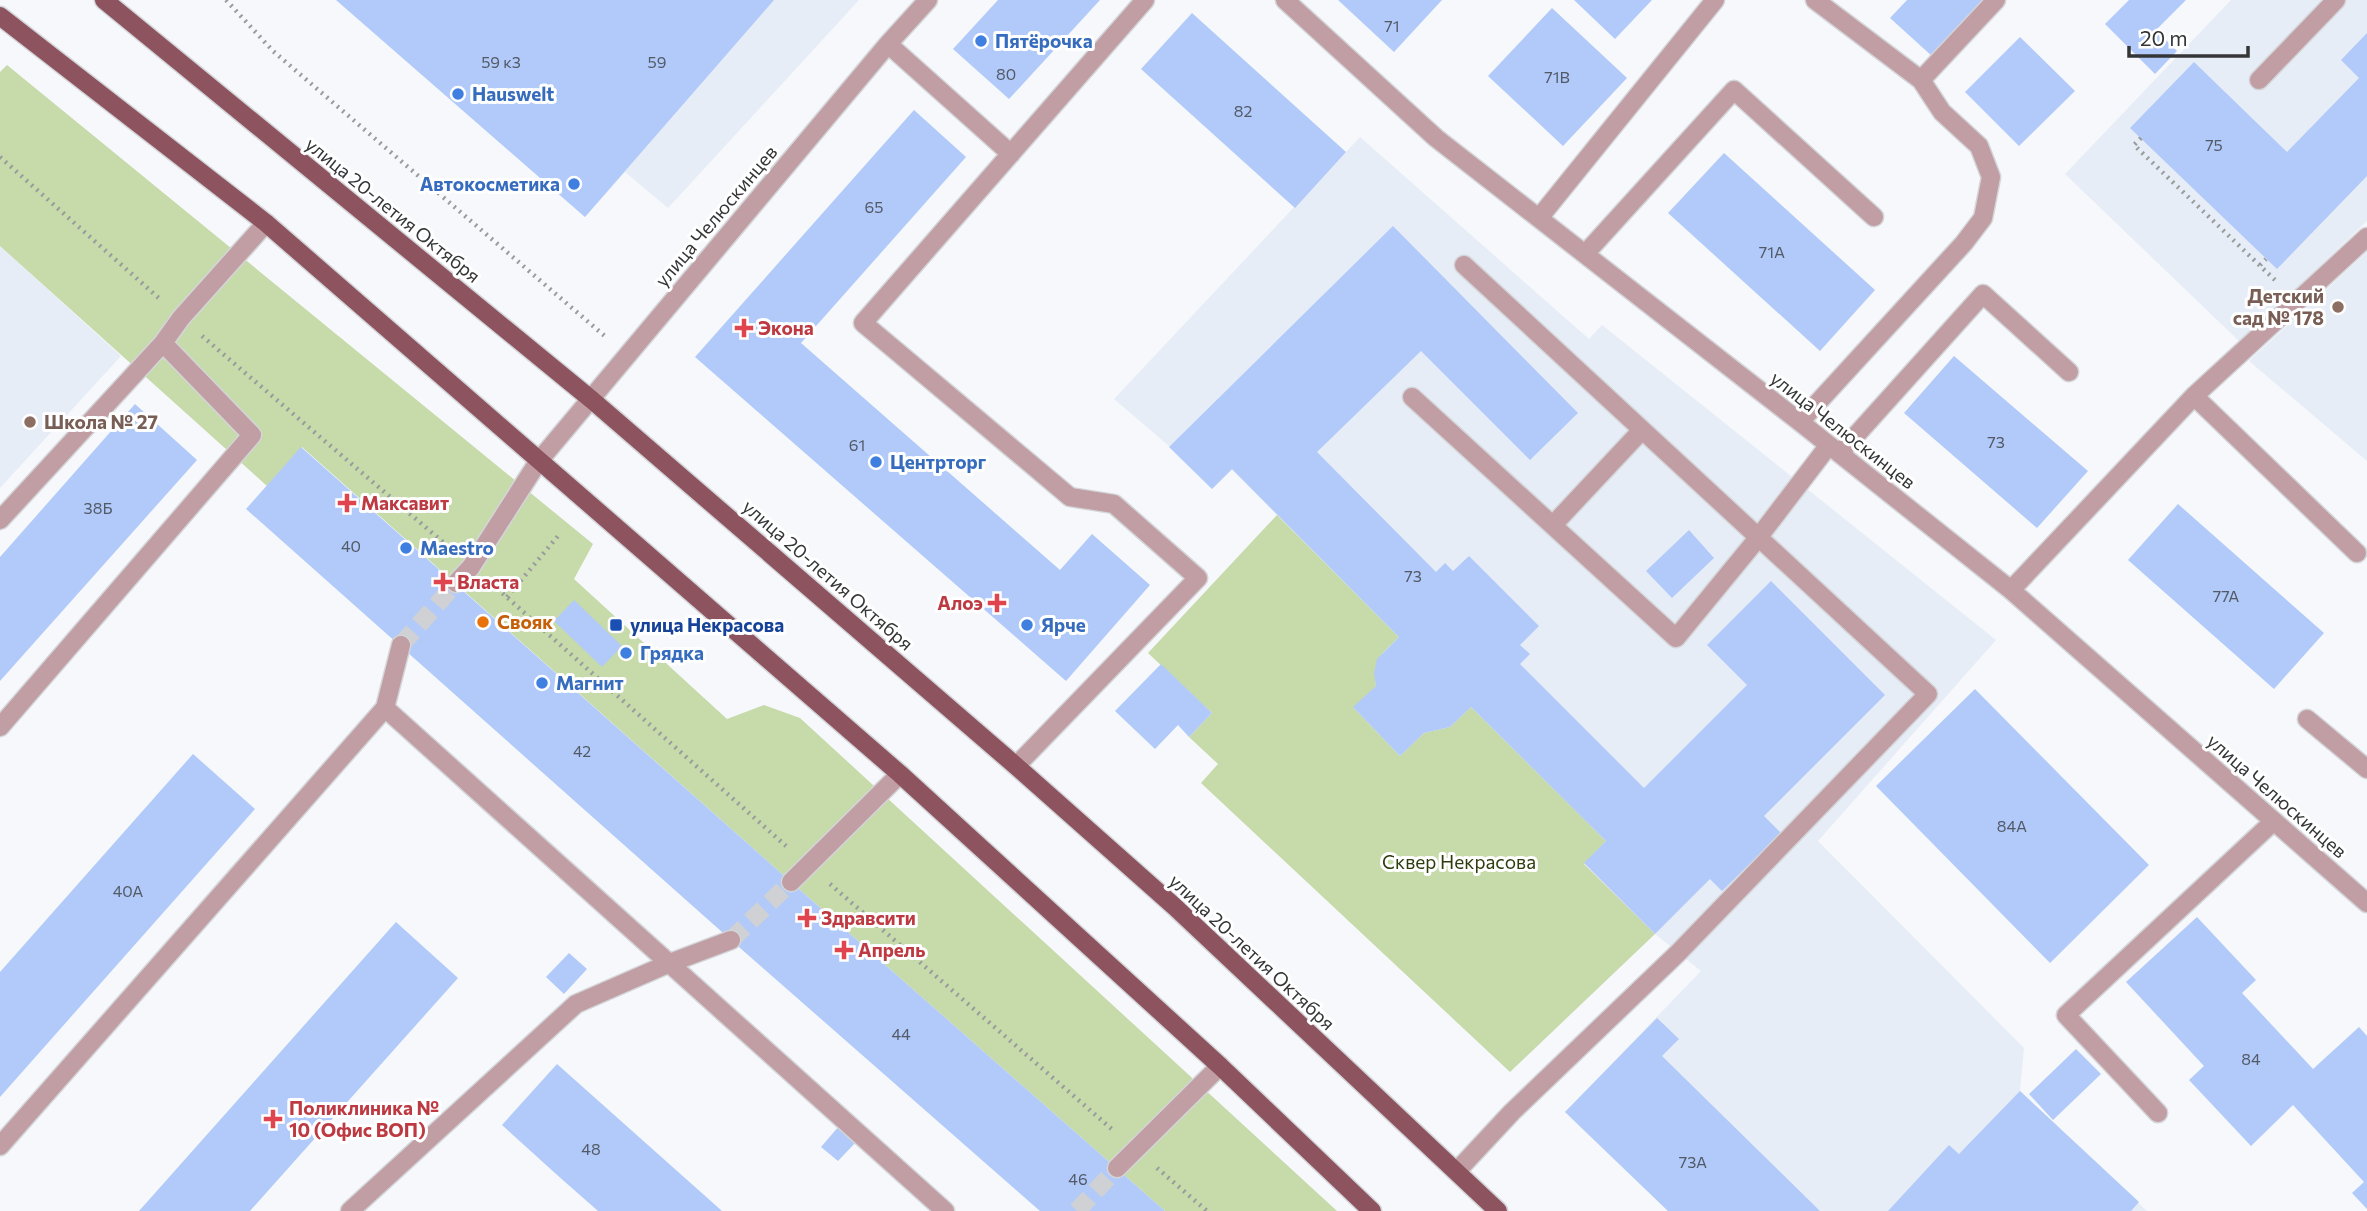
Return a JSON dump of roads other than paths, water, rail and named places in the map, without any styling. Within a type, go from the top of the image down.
[{"type":"main road","name":"улица 20-летия Октября","points":[[104,0],[592,400],[1016,766],[1175,907],[1498,1211]]},
{"type":"main road","points":[[0,16],[266,223],[900,774],[1220,1066],[1372,1211]]},
{"type":"street","name":"улица Челюскинцев","points":[[456,583],[471,567],[538,462],[888,44],[928,0]]},
{"type":"street","points":[[1016,766],[1198,579],[1114,503],[1070,497],[863,323],[1145,0]]},
{"type":"street","name":"улица Челюскинцев","points":[[1285,0],[1436,138],[2011,590],[2367,903]]},
{"type":"street","points":[[1539,218],[1715,0]]},
{"type":"street","points":[[1800,422],[1955,253],[1983,218],[1991,177],[1979,146],[1942,112],[1921,80],[1815,0]]},
{"type":"street","points":[[1921,80],[1996,0]]},
{"type":"street","points":[[2259,80],[2336,0]]},
{"type":"street","points":[[888,44],[1011,154]]},
{"type":"street","points":[[1585,254],[1734,90],[1874,217]]},
{"type":"street","points":[[0,520],[163,343],[181,318],[266,223]]},
{"type":"street","points":[[2011,590],[2194,396],[2367,236]]},
{"type":"street","points":[[1457,1171],[1512,1112],[1678,953],[1928,694],[1464,265]]},
{"type":"street","points":[[1412,397],[1676,638],[1835,449],[1983,294],[2069,372]]},
{"type":"street","points":[[0,727],[252,435],[163,343]]},
{"type":"street","points":[[2194,396],[2357,552]]},
{"type":"street","points":[[1553,525],[1642,430]]},
{"type":"street","points":[[0,1146],[384,708],[401,645]]},
{"type":"street","points":[[384,708],[946,1211]]},
{"type":"street","points":[[2307,719],[2367,769]]},
{"type":"street","points":[[791,883],[900,774]]},
{"type":"street","points":[[2158,1113],[2066,1015],[2274,821]]},
{"type":"street","points":[[350,1211],[576,1004],[731,940]]},
{"type":"street","points":[[1117,1168],[1220,1066]]},
{"type":"tunnel","points":[[401,645],[456,583]]},
{"type":"tunnel","points":[[731,940],[791,882]]},
{"type":"tunnel","points":[[1077,1211],[1117,1168]]},
{"type":"place","name":"Пятёрочка","points":[[981,41]]},
{"type":"place","name":"Hauswelt","points":[[458,94]]},
{"type":"place","name":"Автокосметика","points":[[574,184]]},
{"type":"place","name":"Детский сад № 178","points":[[2338,307]]},
{"type":"place","name":"Экона","points":[[744,328]]},
{"type":"place","name":"Школа № 27","points":[[30,422]]},
{"type":"place","name":"Центрторг","points":[[876,462]]},
{"type":"place","name":"Максавит","points":[[347,503]]},
{"type":"place","name":"Maestro","points":[[406,548]]},
{"type":"place","name":"Власта","points":[[443,582]]},
{"type":"place","name":"Алоэ","points":[[997,603]]},
{"type":"place","name":"Свояк","points":[[483,622]]},
{"type":"place","name":"улица Некрасова","points":[[616,625]]},
{"type":"place","name":"Ярче","points":[[1027,625]]},
{"type":"place","name":"Грядка","points":[[626,653]]},
{"type":"place","name":"Магнит","points":[[542,683]]},
{"type":"place","name":"Здравсити","points":[[807,918]]},
{"type":"place","name":"Апрель","points":[[844,950]]},
{"type":"place","name":"Поликлиника № 10 (Офис ВОП)","points":[[273,1119]]},
{"type":"park label","name":"Сквер Некрасова","points":[[1459,862]]}]
